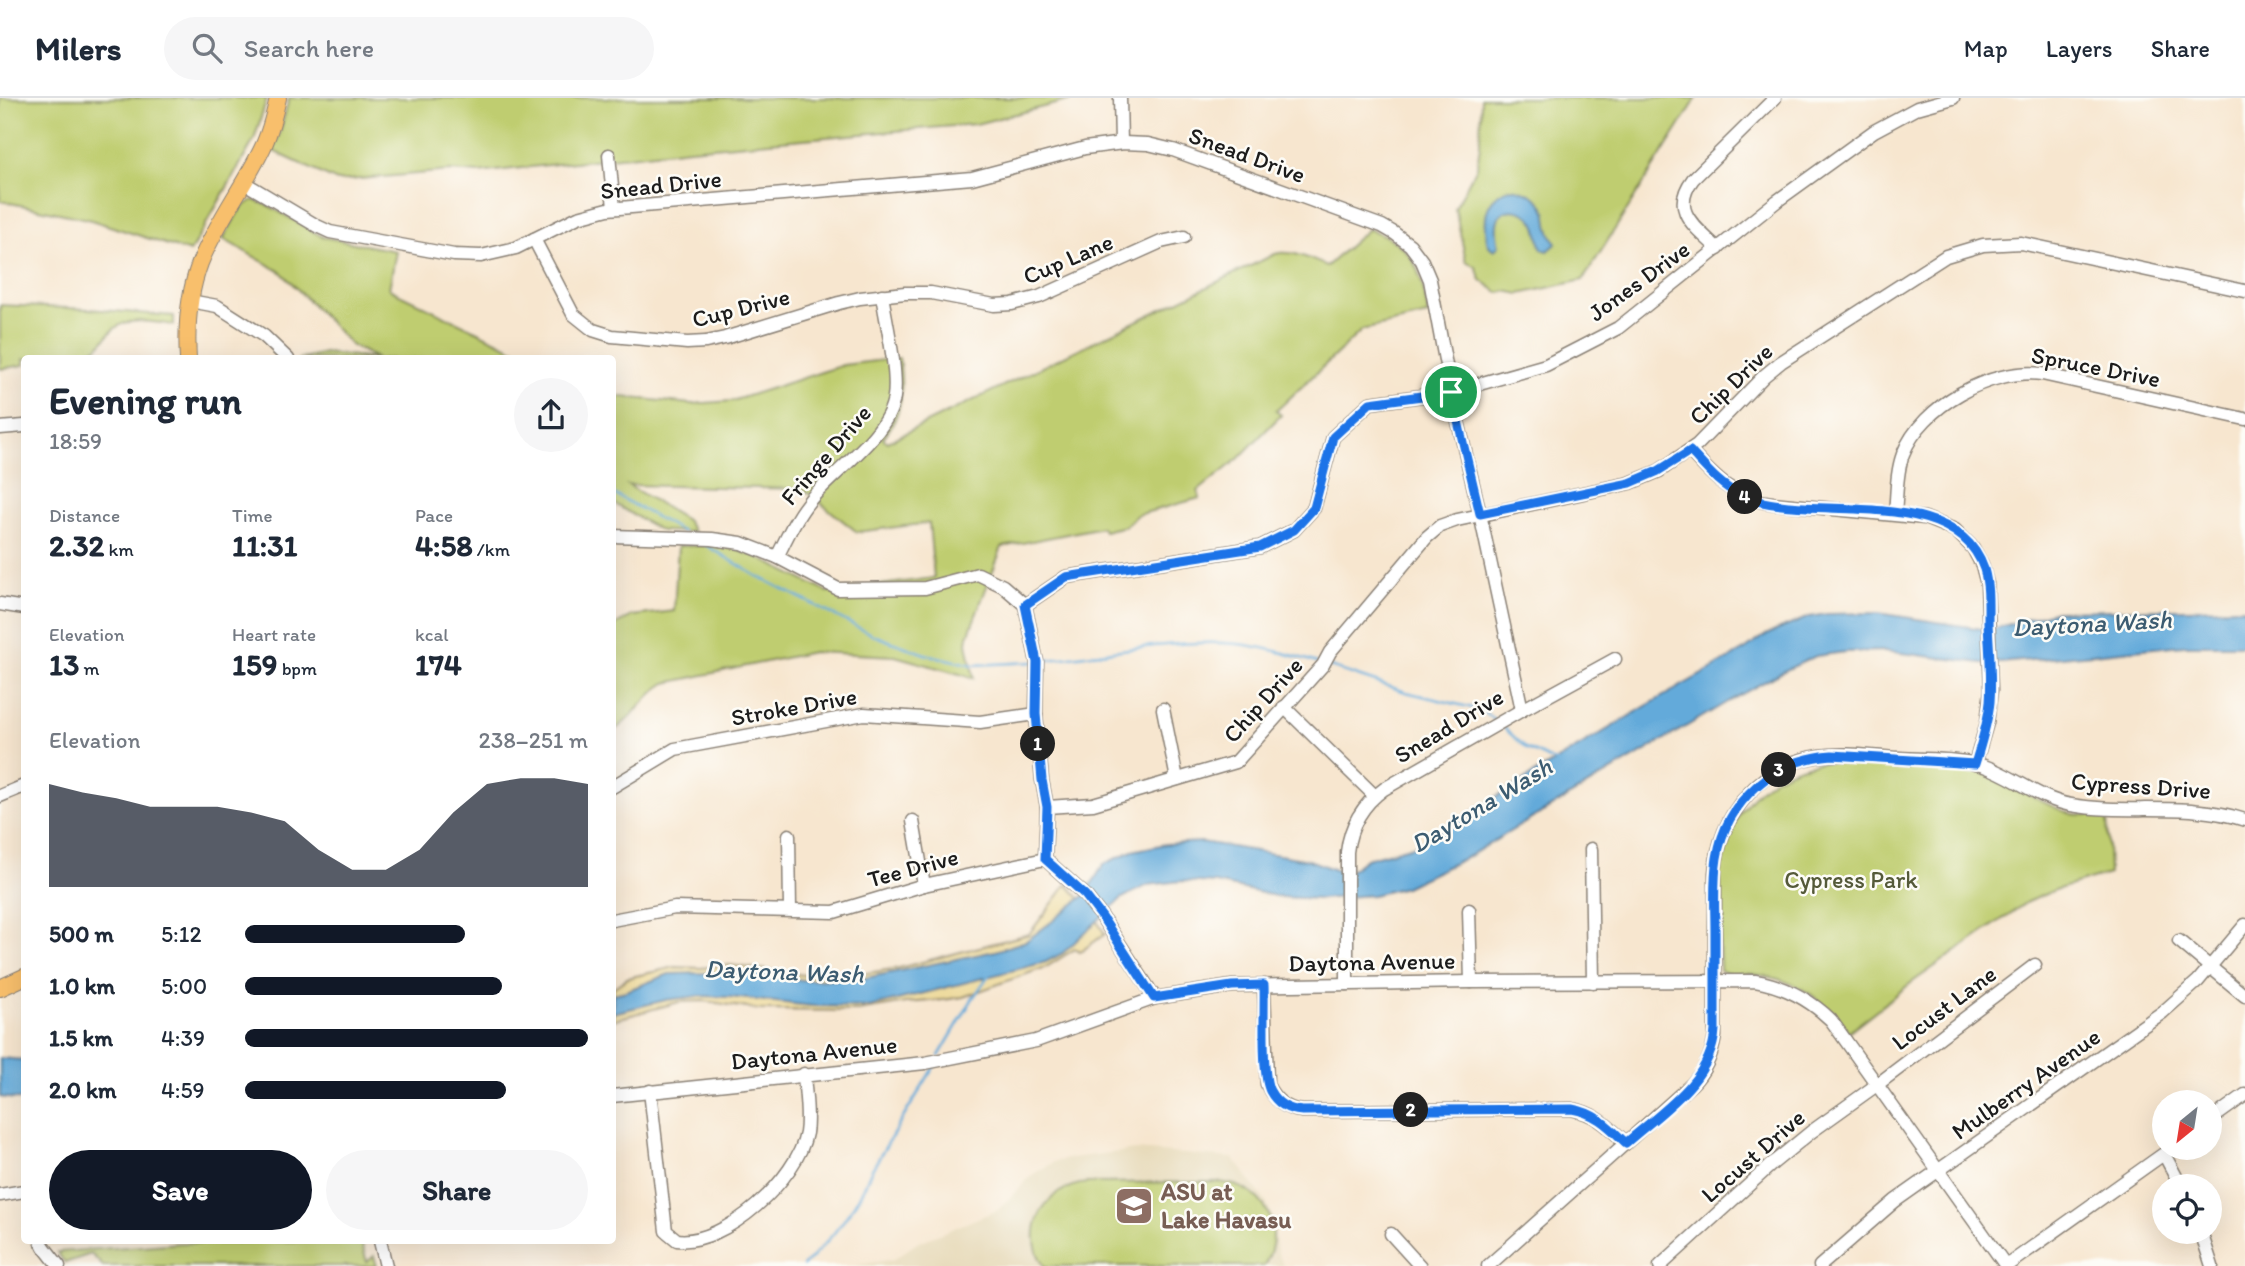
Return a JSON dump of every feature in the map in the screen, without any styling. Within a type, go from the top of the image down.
[{"type":"main road","points":[[188,355],[187,321],[197,274],[209,243],[262,149],[273,122],[278,98]]},
{"type":"main road","points":[[0,988],[21,978]]},
{"type":"street","points":[[1120,98],[1121,143]]},
{"type":"street","points":[[1718,249],[1688,218],[1683,205],[1685,190],[1774,98]]},
{"type":"street","name":"Jones Drive","points":[[1025,605],[1066,577],[1260,547],[1294,530],[1314,508],[1333,437],[1370,403],[1451,392],[1546,365],[1618,328],[1777,201],[1874,131],[1917,108],[1953,98]]},
{"type":"street","name":"Snead Drive","points":[[243,183],[317,226],[338,233],[463,256],[499,253],[578,217],[614,208],[972,178],[1085,148],[1121,143],[1148,144],[1173,150],[1382,226],[1399,236],[1414,250],[1428,274],[1451,392],[1522,710],[1375,796],[1356,820],[1348,845],[1345,874],[1347,984]]},
{"type":"street","points":[[610,155],[614,208]]},
{"type":"street","name":"Cup Lane","points":[[882,295],[918,292],[984,304],[1021,302],[1039,297],[1161,242],[1184,237]]},
{"type":"street","name":"Cup Drive","points":[[534,239],[573,314],[588,327],[612,336],[687,343],[716,341],[839,303],[882,295]]},
{"type":"street","name":"Chip Drive","points":[[1047,807],[1093,804],[1236,762],[1323,665],[1330,652],[1430,534],[1448,522],[1630,483],[1658,471],[1690,451],[1781,362],[1935,261],[1970,247],[2008,243],[2033,245],[2245,291]]},
{"type":"street","name":"Fringe Drive","points":[[777,556],[808,502],[876,433],[889,415],[895,382],[882,295]]},
{"type":"street","points":[[190,301],[217,306],[264,336],[284,355]]},
{"type":"street","name":"Spruce Drive","points":[[1895,513],[1899,470],[1903,454],[1914,433],[1937,410],[1974,386],[1998,376],[2015,373],[2042,374],[2245,419]]},
{"type":"street","points":[[0,428],[21,426]]},
{"type":"street","points":[[1690,451],[1724,486],[1751,499],[1932,519],[1955,530],[1973,548],[1984,571],[1988,590],[1991,690],[1987,723],[1975,764]]},
{"type":"street","points":[[616,536],[741,543],[777,556],[838,589],[925,588],[978,574],[1003,586],[1025,605],[1037,662],[1036,714],[1047,807],[1045,859],[1085,895],[1154,998]]},
{"type":"street","points":[[0,604],[21,608]]},
{"type":"street","points":[[1522,710],[1615,659]]},
{"type":"street","points":[[1284,707],[1375,796]]},
{"type":"street","points":[[1163,709],[1177,779]]},
{"type":"street","name":"Stroke Drive","points":[[616,786],[675,749],[864,714],[980,722],[1036,714]]},
{"type":"street","name":"Cypress Drive","points":[[1488,1266],[1692,1084],[1706,1065],[1713,1048],[1714,1036],[1717,854],[1730,818],[1740,803],[1758,785],[1789,765],[1826,755],[1957,761],[1993,770],[2038,794],[2069,804],[2217,813],[2245,820]]},
{"type":"street","points":[[0,796],[21,787]]},
{"type":"street","points":[[913,821],[923,885]]},
{"type":"street","points":[[789,835],[790,910]]},
{"type":"street","points":[[1591,849],[1592,982]]},
{"type":"street","name":"Tee Drive","points":[[616,918],[675,908],[834,912],[923,885],[1045,859]]},
{"type":"street","points":[[1469,910],[1471,982]]},
{"type":"street","name":"Mulberry Avenue","points":[[1820,1266],[1895,1201],[2163,1012],[2210,968],[2245,925]]},
{"type":"street","points":[[2179,941],[2245,996]]},
{"type":"street","name":"Locust Lane","points":[[1878,1084],[2035,965]]},
{"type":"street","name":"Daytona Avenue","points":[[616,1095],[925,1063],[1035,1041],[1154,998],[1232,986],[1746,980],[1783,988],[1809,1001],[1837,1027],[2006,1266]]},
{"type":"street","points":[[1264,985],[1267,1081],[1275,1098],[1290,1109],[1572,1109],[1600,1119],[1626,1143]]},
{"type":"street","points":[[650,1091],[666,1231],[677,1240],[694,1240],[722,1230],[743,1218],[773,1188],[799,1154],[806,1133],[804,1074]]},
{"type":"street","name":"Locust Drive","points":[[1660,1266],[1773,1163],[1878,1084]]},
{"type":"street","points":[[2222,1112],[2245,1095]]},
{"type":"street","points":[[2006,1266],[2155,1160]]},
{"type":"street","points":[[0,1195],[21,1192]]},
{"type":"street","points":[[1391,1234],[1420,1266]]},
{"type":"street","points":[[42,1244],[60,1266]]},
{"type":"street","points":[[381,1244],[386,1266]]},
{"type":"street","points":[[2205,1244],[2212,1266]]},
{"type":"shaded area","name":"ASU at Lake Havasu","points":[[1136,1150],[1235,1160],[1266,1202],[1273,1218],[1277,1251],[1284,1266],[853,1266],[894,1259],[917,1243],[998,1210],[1032,1175],[1054,1162]]},
{"type":"green space","points":[[0,98],[267,98],[254,140],[190,252],[88,219],[0,201]]},
{"type":"green space","points":[[289,98],[1071,100],[976,124],[690,149],[478,173],[450,171],[337,181],[273,151]]},
{"type":"green space","points":[[1481,98],[1697,98],[1583,280],[1520,294],[1505,291],[1499,293],[1481,280],[1476,267],[1466,261],[1455,208],[1477,167]]},
{"type":"green space","points":[[253,200],[267,205],[323,237],[396,251],[389,289],[526,355],[370,355],[352,346],[281,272],[223,239],[241,208]]},
{"type":"green space","points":[[1368,229],[1384,235],[1406,251],[1413,261],[1422,285],[1428,315],[1362,330],[1276,411],[1281,415],[1238,459],[1198,491],[1200,498],[1137,515],[1125,526],[1104,531],[1102,527],[1002,547],[968,636],[974,678],[895,656],[813,652],[666,683],[616,729],[616,625],[632,616],[674,611],[678,546],[716,545],[737,550],[757,557],[827,592],[934,578],[929,523],[857,532],[803,489],[628,485],[686,520],[694,532],[661,531],[616,505],[616,396],[691,404],[732,401],[843,365],[899,358],[900,400],[895,419],[883,438],[887,442],[1275,254],[1295,254],[1327,266]]},
{"type":"green space","points":[[0,305],[174,316],[174,325],[144,321],[121,324],[99,346],[80,354],[21,355],[21,366],[0,369]]},
{"type":"green space","name":"Cypress Park","points":[[1832,761],[1970,768],[2069,813],[2107,813],[2109,874],[2055,890],[2027,902],[1911,983],[1848,1032],[1829,1009],[1794,985],[1766,976],[1731,974],[1720,970],[1718,879],[1722,850],[1733,826],[1751,799],[1774,779],[1800,767]]},
{"type":"green space","points":[[1219,1182],[1248,1191],[1267,1211],[1272,1223],[1273,1237],[1271,1251],[1264,1266],[1044,1266],[1037,1252],[1036,1225],[1041,1212],[1059,1192],[1072,1186],[1087,1183]]},
{"type":"green space","points":[[167,1244],[362,1244],[367,1262],[374,1256],[377,1266],[103,1266],[91,1254],[65,1263],[57,1252]]},
{"type":"sand","points":[[1067,884],[1088,907],[1105,934],[1080,952],[1075,949],[1046,967],[963,997],[858,1011],[759,1010],[705,1001],[679,1002],[616,1019],[616,986],[627,978],[675,967],[729,965],[804,975],[861,974],[899,968],[1029,934]]},
{"type":"water","points":[[1510,188],[1532,195],[1544,206],[1556,244],[1548,251],[1542,249],[1536,225],[1531,218],[1512,210],[1499,217],[1499,246],[1494,250],[1489,246],[1487,210],[1498,195]]},
{"type":"water","name":"Daytona Wash","points":[[2245,608],[2245,645],[2184,645],[1990,664],[1885,651],[1816,656],[1729,701],[1469,856],[1405,887],[1373,895],[1319,899],[1280,897],[1216,883],[1181,881],[1148,885],[1122,898],[1063,953],[1046,962],[870,1007],[812,1006],[699,996],[666,1000],[616,1012],[616,993],[669,974],[745,972],[803,980],[861,979],[995,951],[1026,941],[1054,920],[1085,895],[1104,864],[1132,851],[1166,844],[1202,842],[1309,860],[1346,874],[1366,859],[1417,845],[1766,635],[1809,617],[1878,613],[1989,630],[2057,611]]},
{"type":"water","points":[[0,1058],[21,1060],[21,1100],[0,1097]]},
{"type":"waterway","points":[[616,495],[683,532]]},
{"type":"waterway","points":[[704,544],[757,576],[873,635],[925,654],[973,665],[1034,662]]},
{"type":"waterway","points":[[1040,661],[1154,646],[1223,643],[1271,650],[1317,663]]},
{"type":"waterway","points":[[1327,666],[1406,692],[1481,710],[1496,721]]},
{"type":"waterway","name":"Daytona Wash","points":[[1501,725],[1526,748],[1556,762]]},
{"type":"waterway","points":[[939,1056],[989,975]]},
{"type":"waterway","points":[[803,1266],[824,1245],[851,1210],[871,1171],[935,1065]]},
{"type":"place","name":"ASU at Lake Havasu","points":[[1134,1206]]},
{"type":"route","points":[[1451,392],[1480,514],[1630,483],[1672,464],[1690,451],[1724,486],[1751,499],[1926,517],[1944,524],[1965,538],[1973,548],[1986,578],[1991,690],[1987,723],[1975,764],[1819,756],[1784,767],[1762,780],[1748,793],[1727,824],[1716,860],[1715,1030],[1711,1054],[1696,1080],[1626,1143],[1600,1119],[1572,1109],[1290,1109],[1275,1098],[1267,1081],[1264,985],[1232,986],[1154,998],[1085,895],[1045,859],[1047,807],[1036,714],[1037,662],[1025,605],[1066,577],[1260,547],[1294,530],[1314,508],[1333,437],[1370,403],[1451,392]]}]
